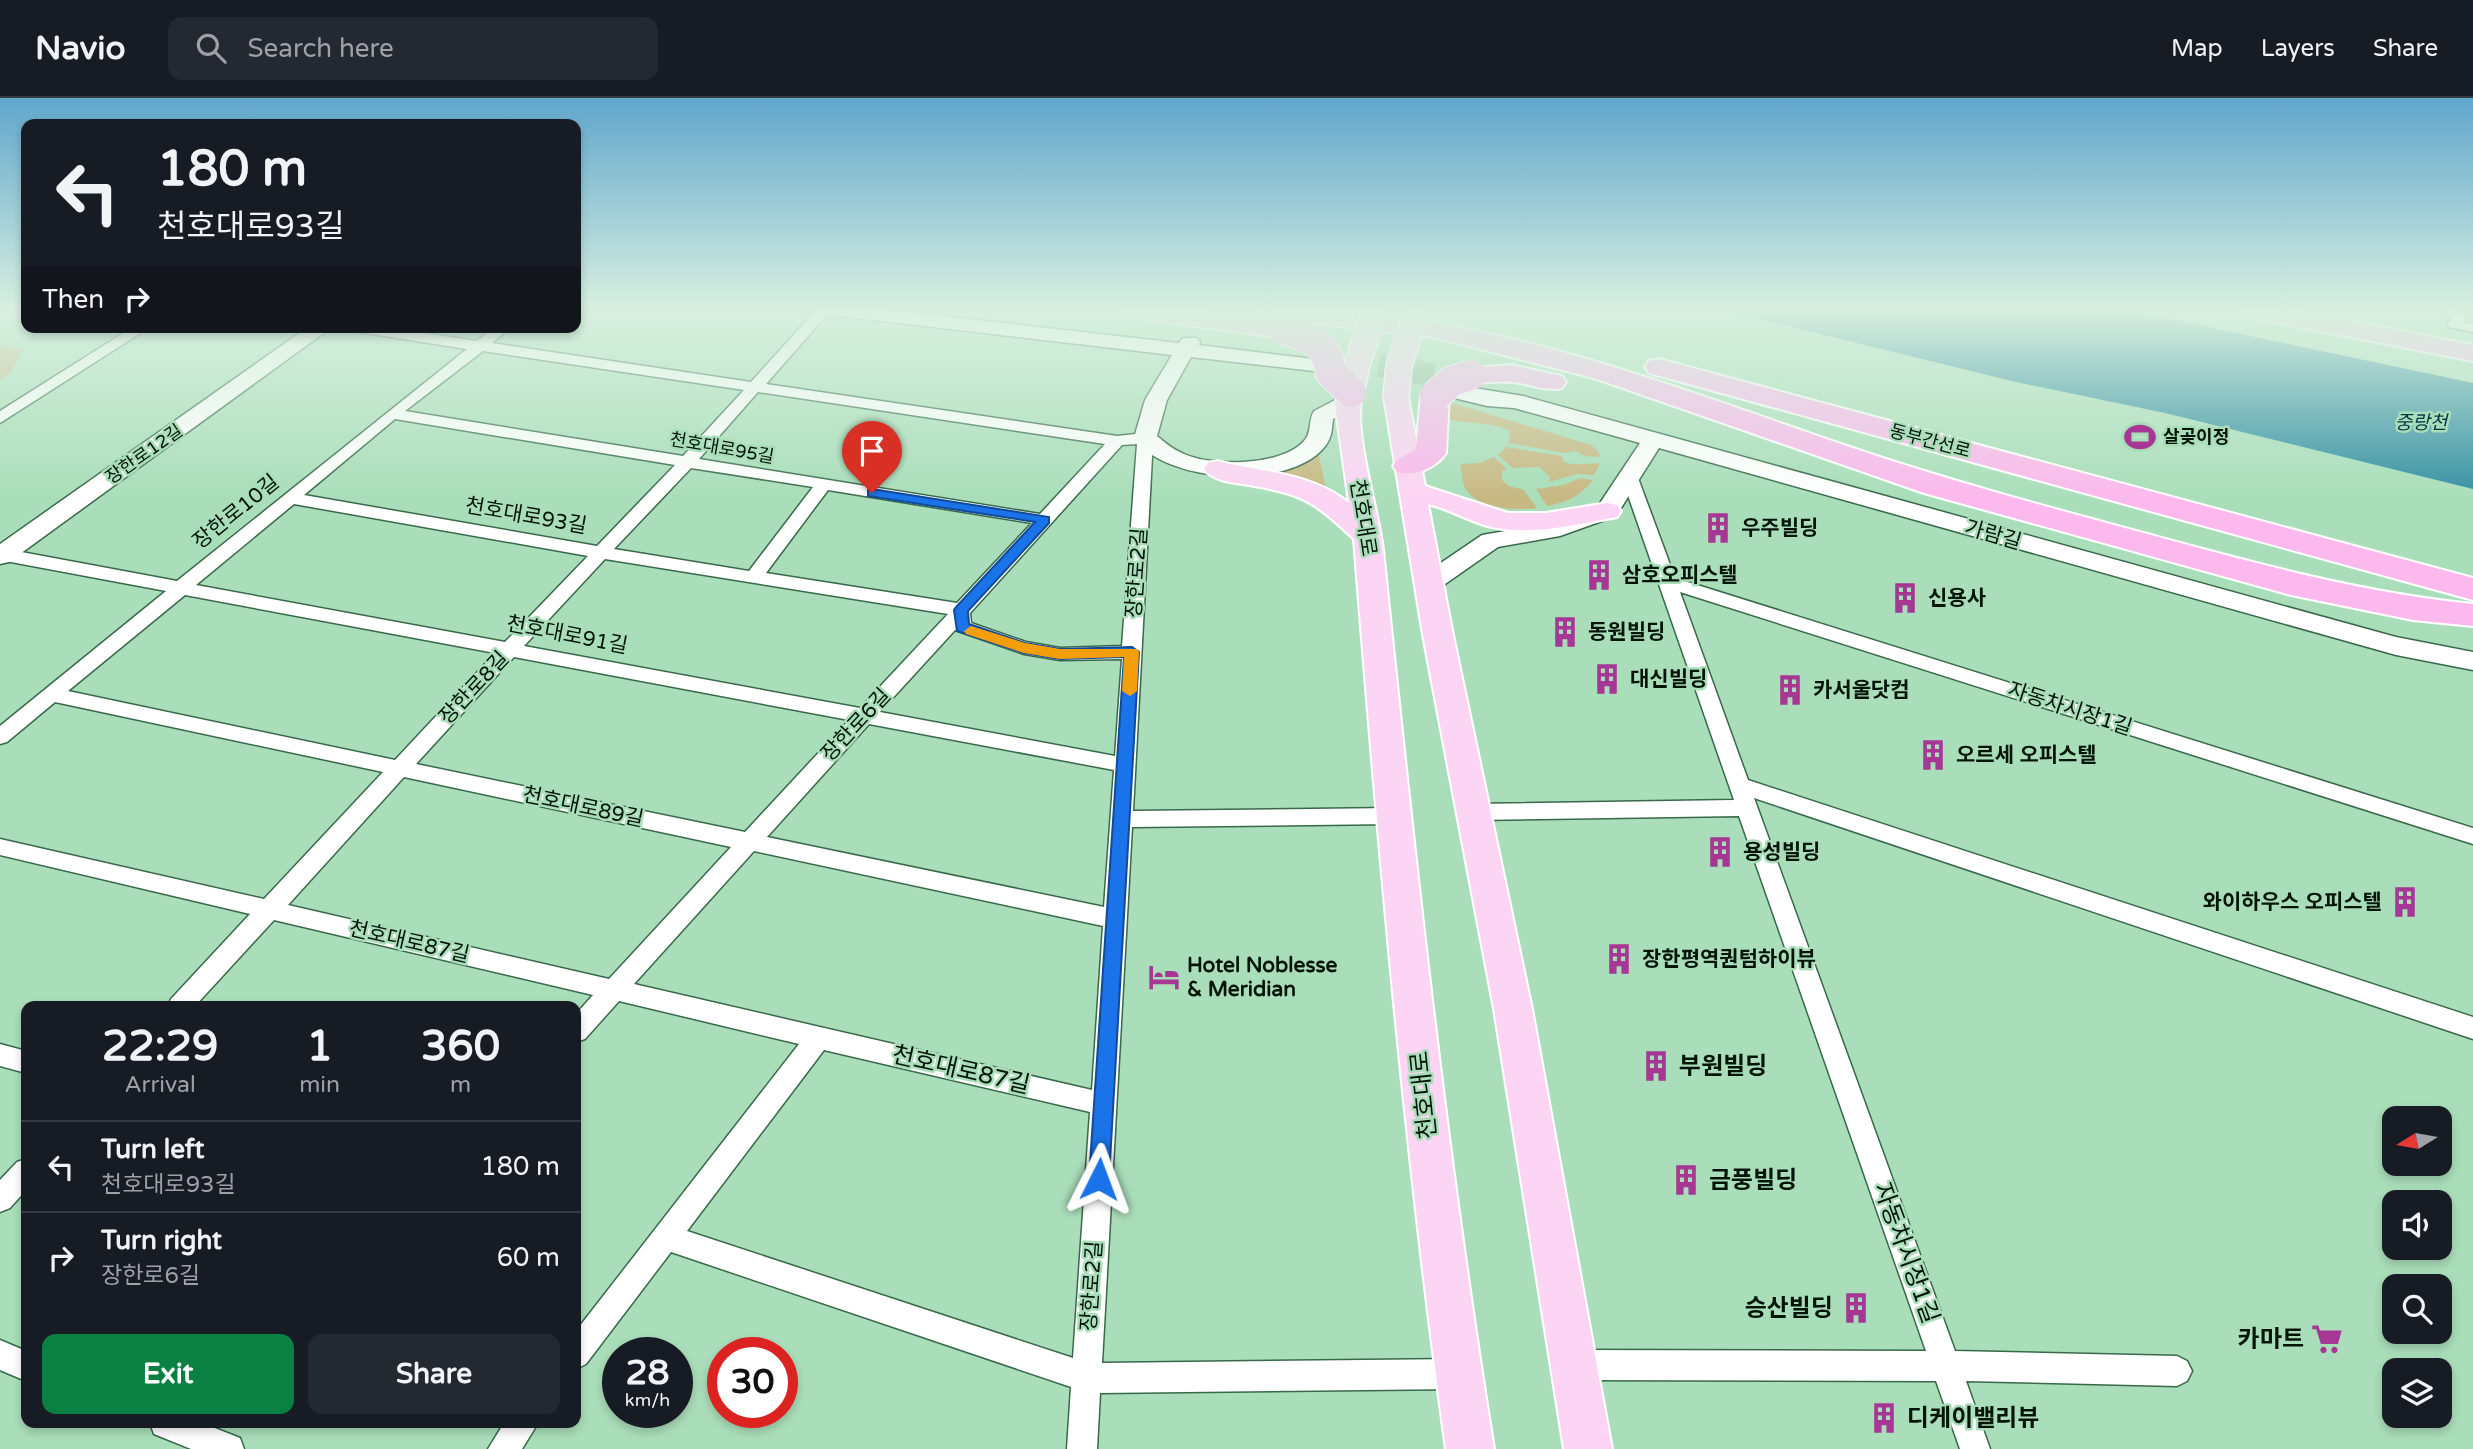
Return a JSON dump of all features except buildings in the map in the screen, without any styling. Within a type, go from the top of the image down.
[{"type":"highway","points":[[1331,372],[1349,398]]},
{"type":"highway","points":[[1410,479],[1431,453],[1460,387],[1499,372]]},
{"type":"highway","points":[[1499,372],[1525,375],[2291,584],[2330,598],[2473,635]]},
{"type":"highway","points":[[1603,372],[1935,486]]},
{"type":"highway","name":"동부간선로","points":[[1681,372],[2473,589]]},
{"type":"highway","points":[[2291,584],[2458,614]]},
{"type":"main road","name":"천호대로","points":[[1355,372],[1349,398],[1351,442],[1368,536],[1393,816],[1442,1262],[1470,1449]]},
{"type":"main road","points":[[1398,372],[1396,397],[1410,479],[1513,1009],[1588,1449]]},
{"type":"main road","points":[[1217,469],[1232,475],[1294,484],[1316,493],[1368,536]]},
{"type":"main road","points":[[1410,479],[1483,516],[1508,522],[1546,521],[1607,511]]},
{"type":"street","points":[[0,418],[72,372]]},
{"type":"street","name":"장한로12길","points":[[1,555],[259,372]]},
{"type":"street","name":"장한로10길","points":[[0,737],[180,587],[446,372]]},
{"type":"street","points":[[663,372],[1117,441],[1146,438],[1177,460],[1217,469],[1268,465],[1296,457],[1316,443],[1322,416],[1349,398]]},
{"type":"street","name":"장한로8길","points":[[185,1001],[770,372]]},
{"type":"street","points":[[1146,438],[1151,414],[1172,373]]},
{"type":"street","name":"가람길","points":[[1460,387],[1487,399],[1515,401],[2383,642],[2473,661]]},
{"type":"street","name":"천호대로95길","points":[[392,414],[1045,520]]},
{"type":"street","name":"장한로2길","points":[[1082,1449],[1146,438]]},
{"type":"street","points":[[1429,583],[1491,540],[1551,531],[1607,511],[1653,440]]},
{"type":"street","name":"장한로6길","points":[[581,1025],[1117,441]]},
{"type":"street","name":"자동차시장1길","points":[[1630,478],[1975,1449]]},
{"type":"street","points":[[754,577],[823,485]]},
{"type":"street","name":"천호대로93길","points":[[290,498],[603,553],[961,610]]},
{"type":"street","name":"천호대로91길","points":[[1,555],[866,714],[1125,765]]},
{"type":"street","name":"자동차시장1길","points":[[1667,582],[2473,836]]},
{"type":"street","points":[[961,610],[962,627],[1024,648],[1060,654],[1132,652]]},
{"type":"street","name":"천호대로89길","points":[[51,695],[1115,919]]},
{"type":"street","points":[[1739,785],[2473,1028]]},
{"type":"street","points":[[1474,812],[1748,808]]},
{"type":"street","points":[[1121,819],[1393,816]]},
{"type":"street","name":"천호대로87길","points":[[0,847],[1104,1104]]},
{"type":"street","points":[[581,1348],[819,1037]]},
{"type":"street","points":[[0,1055],[21,1061]]},
{"type":"street","points":[[0,1199],[21,1176]]},
{"type":"street","points":[[666,1237],[1087,1378],[1459,1374]]},
{"type":"street","points":[[0,1355],[21,1364]]},
{"type":"street","points":[[1573,1365],[1945,1366],[2178,1371]]},
{"type":"street","points":[[179,1428],[211,1440]]},
{"type":"street","points":[[503,1449],[519,1428]]},
{"type":"shaded area","points":[[0,372],[10,372],[9,374],[0,380]]},
{"type":"shaded area","points":[[1453,403],[1591,445],[1600,457],[1585,456],[1576,451],[1564,453],[1509,443],[1510,431],[1503,428],[1450,420],[1449,406]]},
{"type":"shaded area","points":[[1506,447],[1562,456],[1564,462],[1569,463],[1600,464],[1594,475],[1577,474],[1549,482],[1550,477],[1539,467],[1513,468],[1498,455]]},
{"type":"shaded area","points":[[1318,451],[1326,489],[1252,471]]},
{"type":"shaded area","points":[[1494,457],[1507,469],[1502,471],[1502,480],[1509,486],[1524,490],[1537,508],[1509,509],[1490,505],[1481,502],[1467,491],[1460,464],[1480,463]]},
{"type":"shaded area","points":[[1580,478],[1593,480],[1578,494],[1547,506],[1536,489],[1564,485]]},
{"type":"water","name":"중랑천","points":[[1975,372],[2421,372],[2473,383],[2473,489],[2165,413]]},
{"type":"tunnel","points":[[1418,372],[1471,384]]},
{"type":"slow traffic","points":[[971,631],[1024,648],[1060,654],[1132,652],[1130,691]]},
{"type":"place","name":"살곶이정","points":[[2140,437]]},
{"type":"place","name":"우주빌딩","points":[[1718,528]]},
{"type":"place","name":"삼호오피스텔","points":[[1599,575]]},
{"type":"place","name":"신용사","points":[[1905,598]]},
{"type":"place","name":"동원빌딩","points":[[1565,632]]},
{"type":"place","name":"대신빌딩","points":[[1607,679]]},
{"type":"place","name":"카서울닷컴","points":[[1790,690]]},
{"type":"place","name":"오르세 오피스텔","points":[[1933,755]]},
{"type":"place","name":"용성빌딩","points":[[1720,852]]},
{"type":"place","name":"와이하우스 오피스텔","points":[[2405,902]]},
{"type":"place","name":"장한평역퀀텀하이뷰","points":[[1619,959]]},
{"type":"place","name":"Hotel Noblesse & Meridian","points":[[1164,977]]},
{"type":"place","name":"부원빌딩","points":[[1656,1066]]},
{"type":"place","name":"금풍빌딩","points":[[1686,1180]]},
{"type":"place","name":"승산빌딩","points":[[1856,1308]]},
{"type":"place","name":"카마트","points":[[2327,1339]]},
{"type":"place","name":"디케이밸리뷰","points":[[1884,1418]]},
{"type":"route","points":[[872,493],[1045,520],[961,610],[962,627],[1024,648],[1060,654],[1132,652],[1099,1179]]}]
